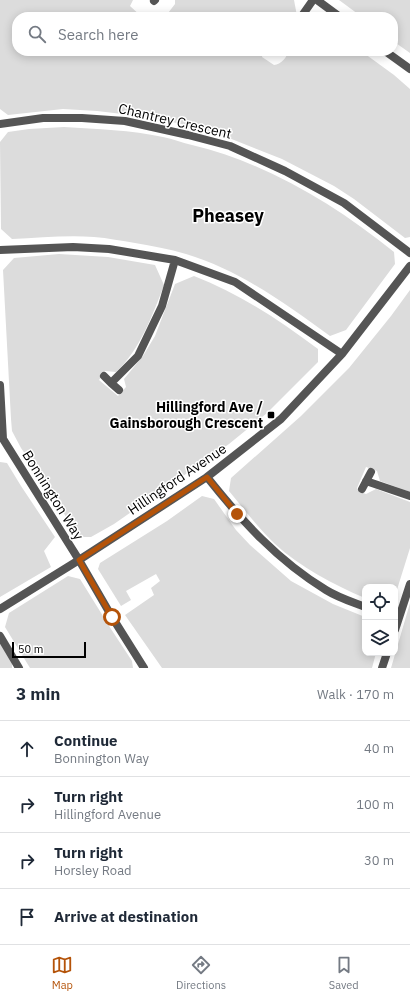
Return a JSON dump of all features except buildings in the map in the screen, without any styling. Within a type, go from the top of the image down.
[{"type":"street","points":[[305,12],[313,0]]},
{"type":"street","points":[[317,0],[333,12]]},
{"type":"street","points":[[392,56],[410,70]]},
{"type":"street","name":"Chantrey Crescent","points":[[0,124],[43,118],[82,118],[125,121],[230,146],[285,170],[344,203],[410,253]]},
{"type":"street","points":[[0,250],[87,247],[109,249],[175,260],[235,282],[342,354]]},
{"type":"street","points":[[111,383],[138,356],[162,306],[175,260]]},
{"type":"street","name":"Hillingford Avenue","points":[[0,609],[207,477],[281,419],[342,354],[410,266]]},
{"type":"street","points":[[104,376],[119,390]]},
{"type":"street","points":[[0,385],[1,440]]},
{"type":"street","name":"Bonnington Way","points":[[1,440],[79,560],[144,668]]},
{"type":"street","points":[[371,472],[364,485],[410,496]]},
{"type":"street","points":[[207,477],[237,514],[281,559],[326,591],[362,605]]},
{"type":"street","points":[[398,615],[410,584]]},
{"type":"street","points":[[0,636],[20,668]]},
{"type":"street","points":[[382,668],[386,656]]},
{"type":"shaded area","points":[[0,0],[133,0],[130,6],[137,12],[12,12],[12,56],[262,56],[274,65],[283,60],[286,56],[368,56],[410,89],[410,237],[405,238],[354,199],[334,186],[282,159],[224,136],[191,126],[148,117],[63,109],[8,115],[0,109]]},
{"type":"shaded area","points":[[175,0],[294,0],[296,12],[169,12],[175,4]]},
{"type":"shaded area","points":[[339,0],[410,0],[410,53],[398,45],[398,12],[355,12]]},
{"type":"shaded area","points":[[64,127],[114,130],[151,135],[220,153],[247,163],[299,187],[348,218],[394,252],[395,264],[346,330],[330,336],[279,300],[243,278],[206,261],[186,254],[148,245],[84,236],[12,239],[1,229],[0,142],[8,132]]},
{"type":"shaded area","points":[[59,254],[108,257],[155,265],[164,285],[145,331],[132,353],[116,372],[105,371],[99,380],[118,396],[126,387],[124,379],[143,356],[155,336],[175,284],[194,276],[211,283],[259,308],[318,349],[318,362],[267,413],[229,444],[114,524],[91,537],[78,537],[53,495],[21,448],[12,431],[3,270],[14,258]]},
{"type":"shaded area","points":[[410,290],[410,492],[380,481],[377,471],[366,467],[357,488],[358,491],[366,494],[376,489],[410,502],[410,548],[398,586],[398,584],[362,584],[362,597],[318,575],[295,560],[263,532],[229,491],[231,478],[301,416],[349,368]]},
{"type":"shaded area","points":[[0,462],[7,463],[55,537],[44,551],[51,567],[0,597]]},
{"type":"shaded area","points":[[202,496],[214,499],[236,530],[250,545],[291,581],[333,604],[362,616],[362,656],[375,656],[372,668],[162,668],[125,615],[154,595],[151,588],[160,581],[156,574],[126,591],[131,600],[121,606],[98,569],[100,563],[167,521]]},
{"type":"shaded area","points":[[68,576],[80,579],[132,661],[133,668],[30,668],[5,627],[9,613]]},
{"type":"shaded area","points":[[410,603],[410,668],[391,668],[395,656],[398,656],[398,644]]},
{"type":"shaded area","points":[[0,640],[12,662],[12,668],[0,668]]},
{"type":"place","name":"Hillingford Ave / Gainsborough Crescent","points":[[271,415]]},
{"type":"district","name":"Pheasey","points":[[228,216]]},
{"type":"route","points":[[112,617],[79,560],[207,477],[237,514]]}]
